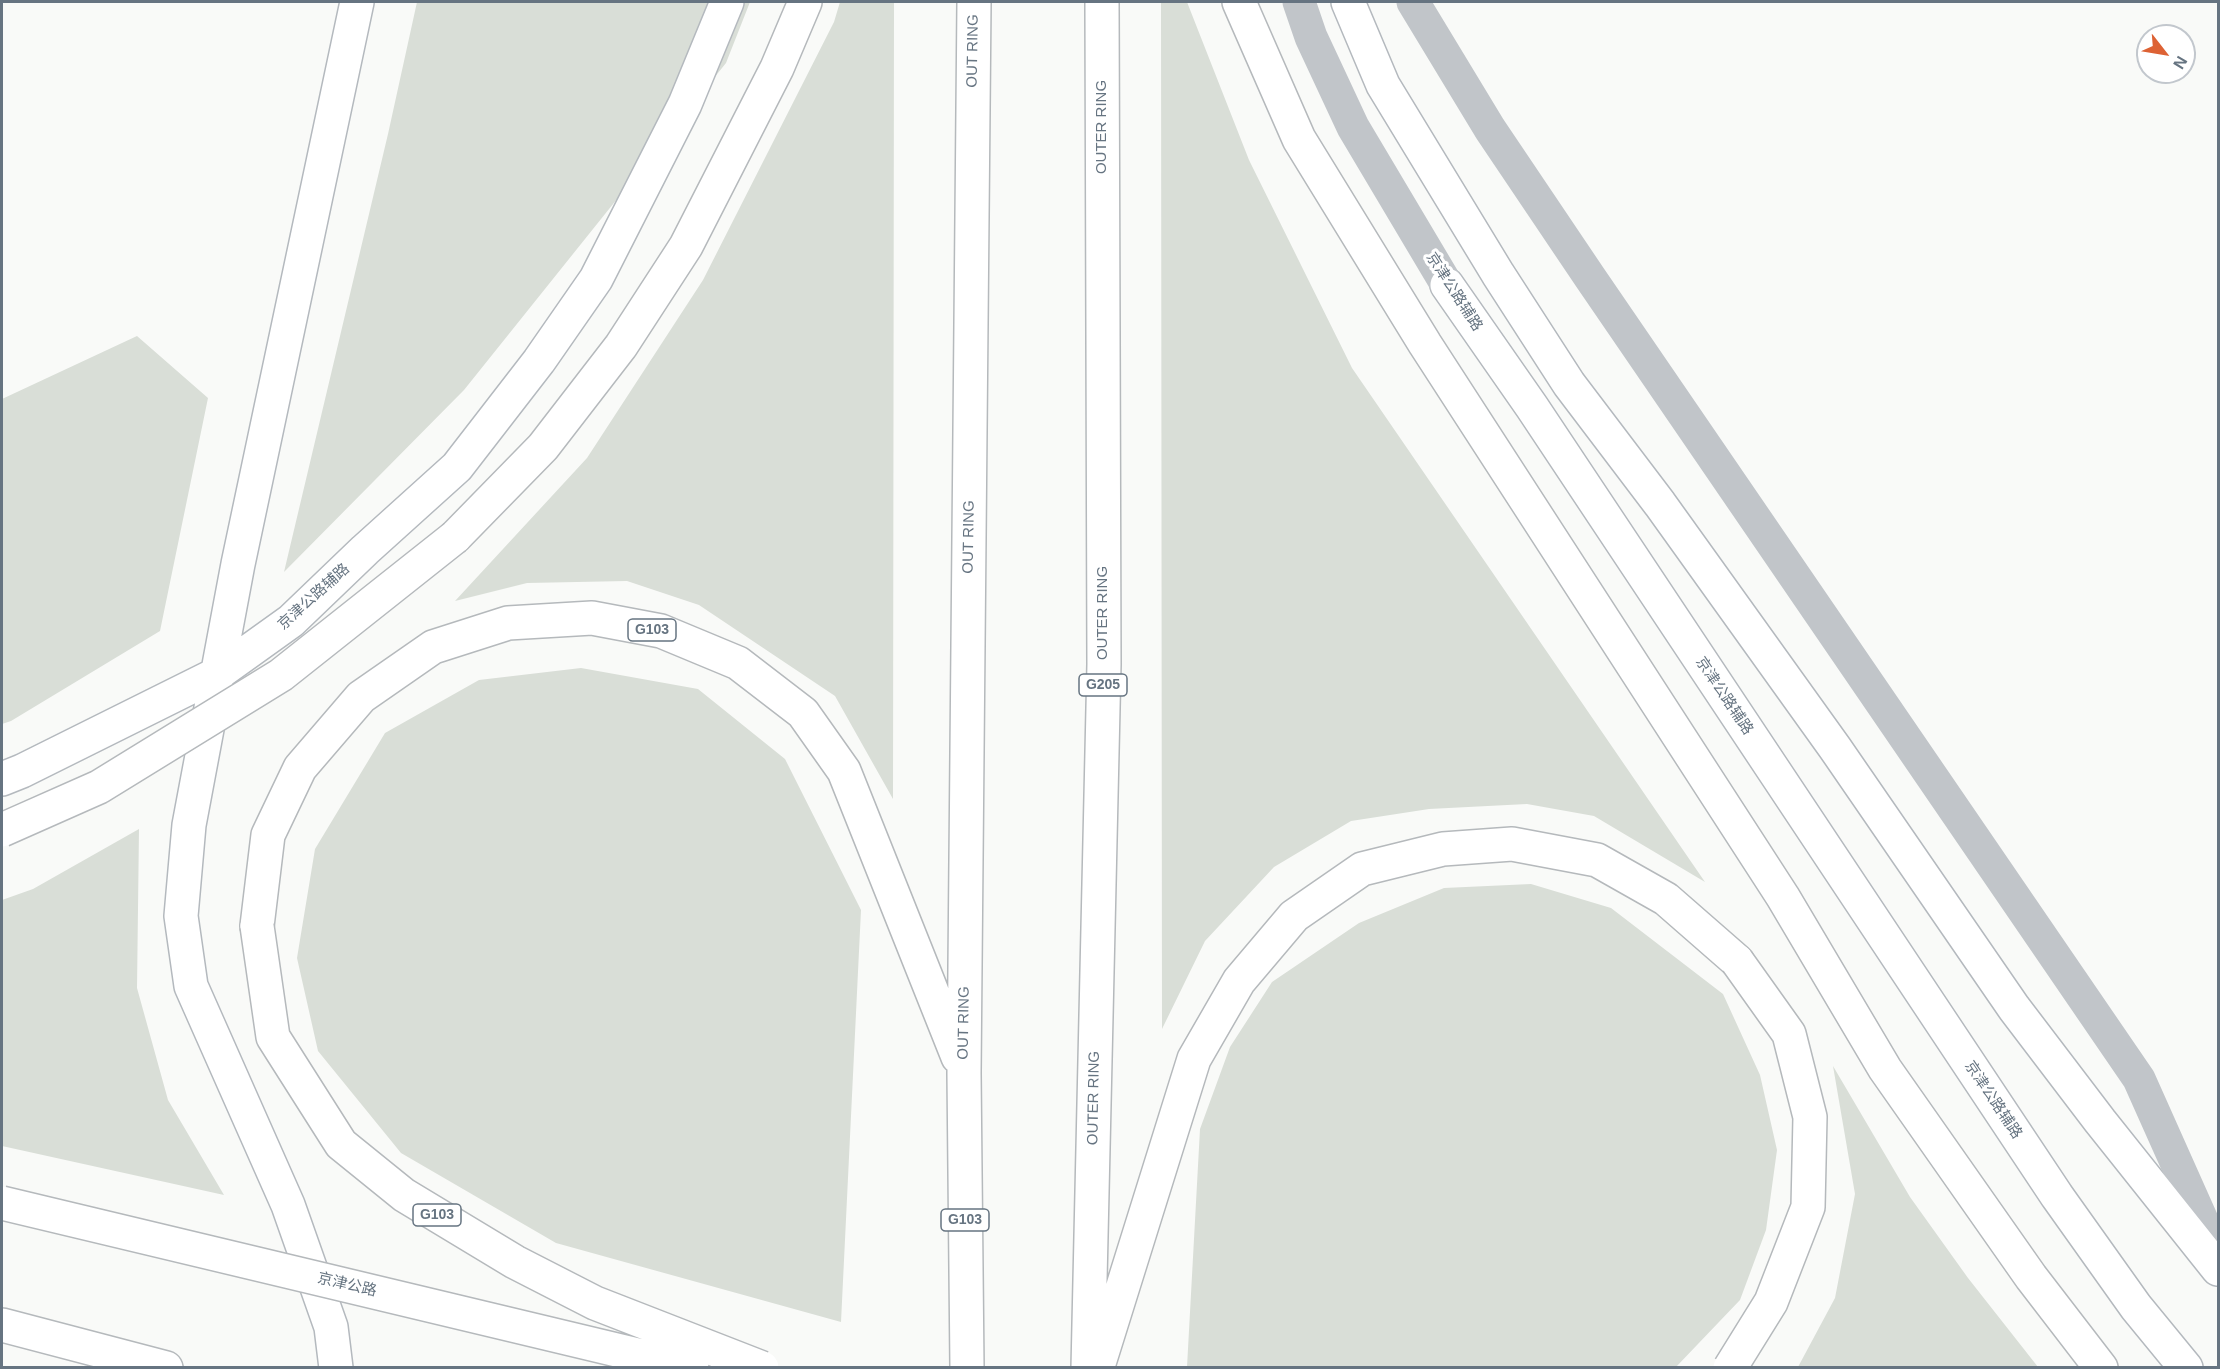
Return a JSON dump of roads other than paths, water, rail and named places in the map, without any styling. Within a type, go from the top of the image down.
[{"type":"main road","points":[[336,1368],[331,1328],[288,1205],[191,986],[181,916],[189,825],[217,674],[357,2]]},
{"type":"main road","name":"京津公路辅路","points":[[2,779],[217,674],[291,621],[457,467],[539,361],[596,279],[685,104],[727,2]]},
{"type":"main road","points":[[2,830],[99,787],[281,675],[454,537],[543,447],[621,346],[686,246],[777,68],[805,2]]},
{"type":"main road","name":"OUT RING","points":[[964,1073],[974,2]]},
{"type":"main road","name":"OUTER RING","points":[[1088,1368],[1104,664],[1102,2]]},
{"type":"main road","points":[[1239,2],[1299,140],[1425,344],[1782,897],[1885,1069],[2031,1277],[2101,1368]]},
{"type":"main road","points":[[1347,2],[1383,85],[1498,274],[1569,384],[1660,504],[1835,748],[2014,1008],[2100,1121],[2218,1269]]},
{"type":"main road","name":"京津公路辅路","points":[[1447,285],[1532,407],[2057,1196],[2136,1307],[2186,1368]]},
{"type":"main road","points":[[1532,407],[1569,384]]},
{"type":"main road","name":"G103","points":[[762,1368],[595,1303],[515,1262],[404,1195],[341,1144],[273,1037],[257,926],[268,835],[300,768],[361,697],[433,647],[508,623],[592,618],[661,632],[738,663],[803,713],[844,771],[964,1073],[967,1368]]},
{"type":"main road","points":[[1097,1368],[1194,1059],[1239,981],[1294,916],[1362,869],[1443,849],[1512,844],[1597,860],[1666,899],[1737,961],[1789,1034],[1810,1118],[1808,1207],[1771,1302],[1730,1368]]},
{"type":"main road","name":"京津公路","points":[[2,1203],[692,1368]]},
{"type":"main road","points":[[2,1325],[166,1368]]},
{"type":"street","name":"京津公路辅路","points":[[1299,2],[1311,37],[1353,127],[1447,285]]},
{"type":"street","points":[[1413,2],[1490,129],[1589,276],[2139,1079],[2218,1256]]}]
